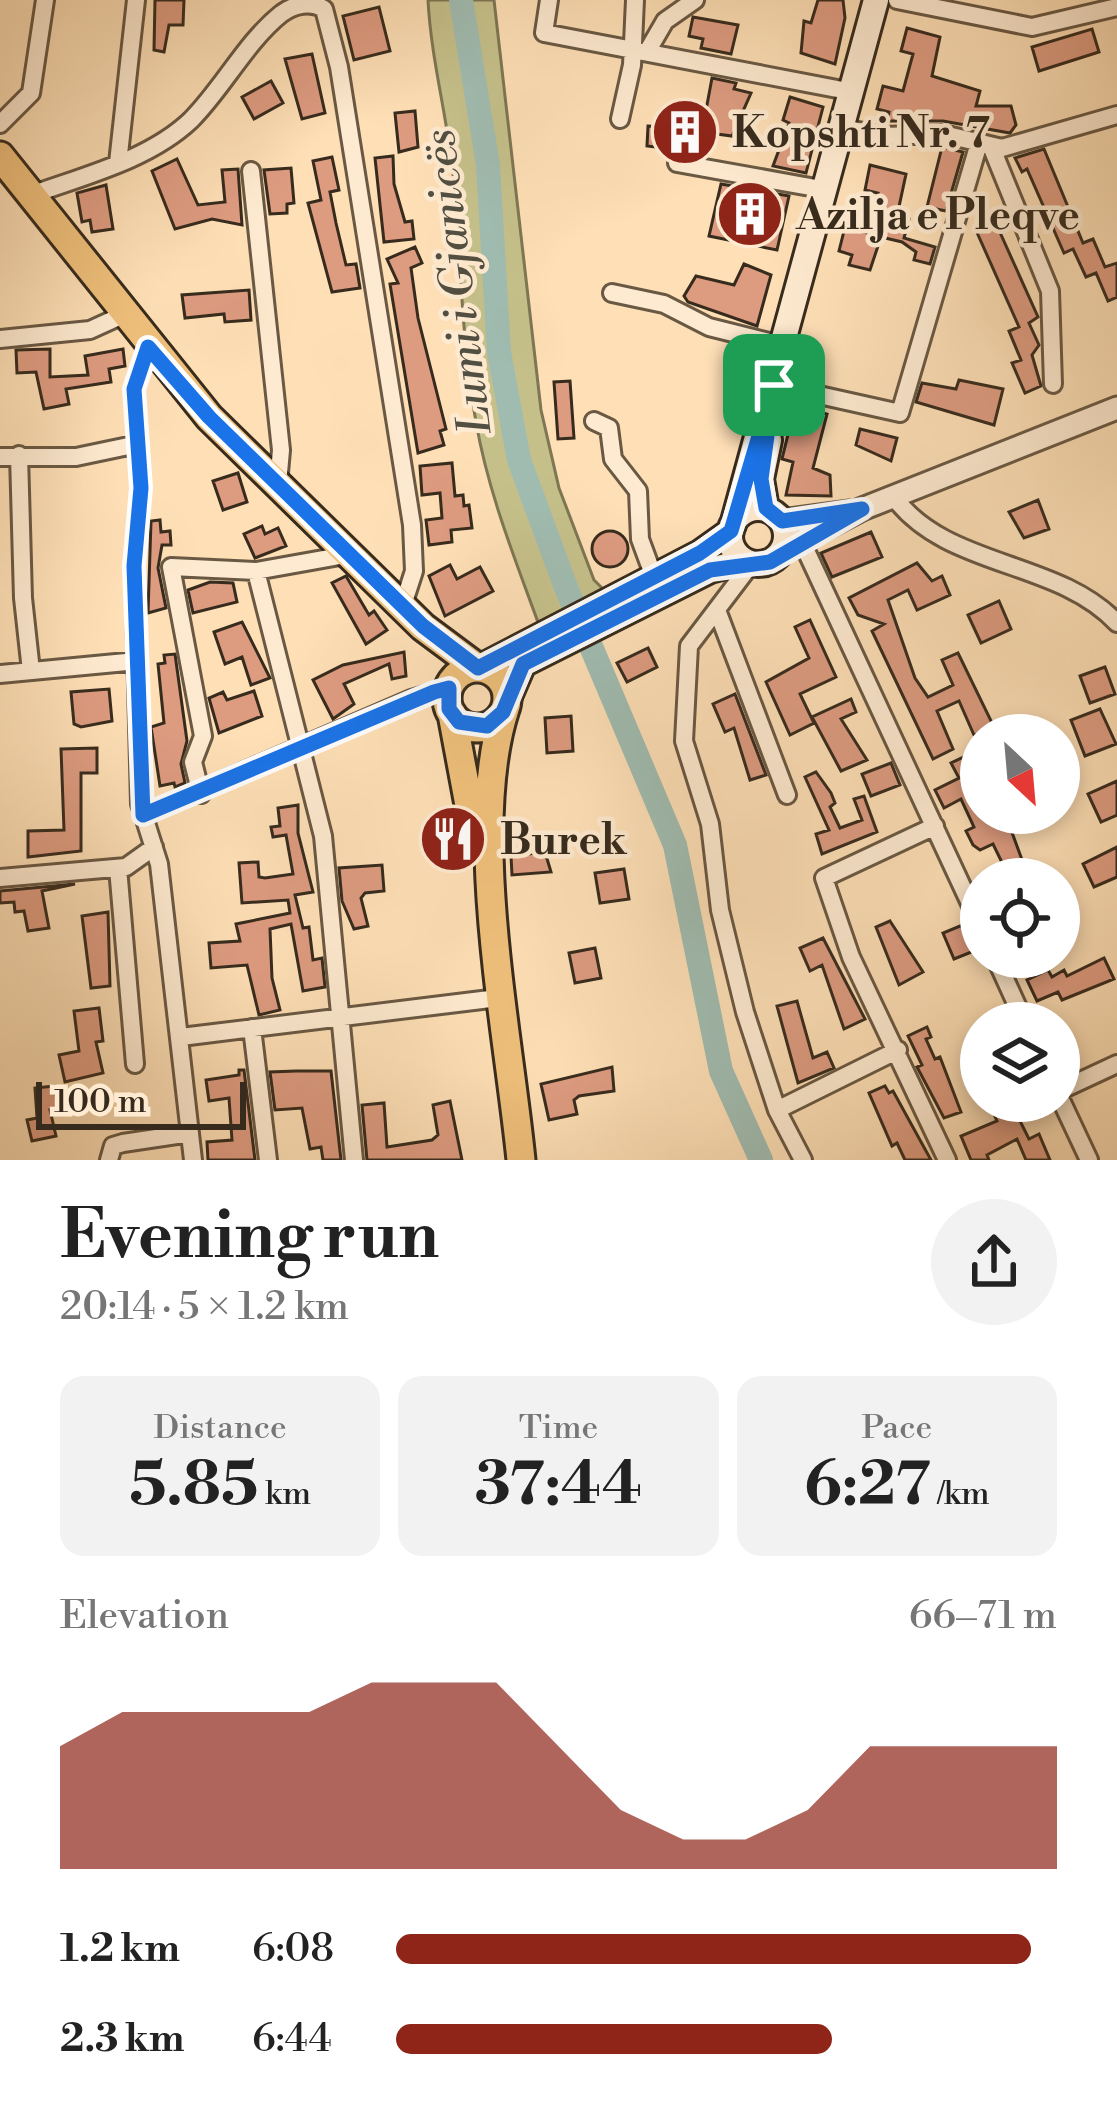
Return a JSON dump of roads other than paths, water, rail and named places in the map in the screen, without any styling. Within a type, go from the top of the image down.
[{"type":"main road","points":[[748,562],[735,551],[732,528],[876,0]]},
{"type":"main road","points":[[0,156],[148,347],[278,484],[423,626],[501,680],[506,705],[494,722],[480,727],[463,724],[423,626]]},
{"type":"main road","points":[[507,1160],[468,777],[450,696],[461,672],[710,570],[770,562],[792,546],[761,479],[774,385]]},
{"type":"main road","points":[[603,612],[732,528],[746,511],[774,515]]},
{"type":"main road","points":[[521,1160],[487,805],[490,760],[506,705],[523,664],[555,636]]},
{"type":"street","points":[[0,124],[31,93],[45,0]]},
{"type":"street","points":[[118,163],[136,0]]},
{"type":"street","points":[[549,0],[544,33],[853,92]]},
{"type":"street","points":[[620,119],[640,51],[635,0]]},
{"type":"street","points":[[640,51],[665,21],[695,0]]},
{"type":"street","points":[[897,0],[1032,27],[1117,7]]},
{"type":"street","points":[[31,195],[118,163],[189,122],[294,3],[322,7],[331,23],[412,525],[414,571],[403,605]]},
{"type":"street","points":[[844,128],[884,136],[943,134],[1009,147],[1117,116]]},
{"type":"street","points":[[985,145],[1051,290],[1053,384]]},
{"type":"street","points":[[774,385],[900,413],[985,145]]},
{"type":"street","points":[[676,163],[827,190]]},
{"type":"street","points":[[251,171],[281,450],[278,484]]},
{"type":"street","points":[[612,293],[664,304],[709,327],[785,346]]},
{"type":"street","points":[[0,339],[90,330],[123,315]]},
{"type":"street","points":[[148,347],[134,389],[136,661],[143,815],[154,847],[193,1160]]},
{"type":"street","points":[[960,882],[792,546],[892,496],[1117,408]]},
{"type":"street","points":[[594,422],[609,428],[613,459],[638,490],[640,538],[654,577]]},
{"type":"street","points":[[31,671],[9,456],[76,457],[138,444]]},
{"type":"street","points":[[892,496],[937,534],[1072,590],[1117,623]]},
{"type":"street","points":[[774,515],[862,509]]},
{"type":"street","points":[[201,794],[193,762],[203,736],[171,567],[256,571],[351,554]]},
{"type":"street","points":[[748,562],[692,639],[686,657],[684,741],[710,824],[734,971],[778,1110],[803,1160]]},
{"type":"street","points":[[256,571],[323,836],[354,1160]]},
{"type":"street","points":[[717,610],[787,795]]},
{"type":"street","points":[[0,674],[136,661]]},
{"type":"street","points":[[143,815],[201,794],[411,699],[450,696]]},
{"type":"street","points":[[934,826],[824,878],[850,957],[947,1160]]},
{"type":"street","points":[[0,878],[133,866],[154,847]]},
{"type":"street","points":[[118,868],[135,1064]]},
{"type":"street","points":[[181,1037],[490,999]]},
{"type":"street","points":[[252,1028],[268,1160]]},
{"type":"street","points":[[778,1110],[898,1050]]},
{"type":"street","points":[[1080,1082],[1117,1064]]},
{"type":"street","points":[[1072,1122],[1089,1160]]},
{"type":"street","points":[[109,1160],[112,1146],[190,1133]]},
{"type":"waterway","name":"Lumi i Gjanicës","points":[[461,0],[488,165],[499,352],[519,460],[565,585],[675,845],[721,1071],[761,1160]]},
{"type":"place","name":"Kopshti Nr. 7","points":[[685,132]]},
{"type":"place","name":"Azilja e Pleqve","points":[[750,214]]},
{"type":"place","name":"Burek","points":[[453,839]]}]
